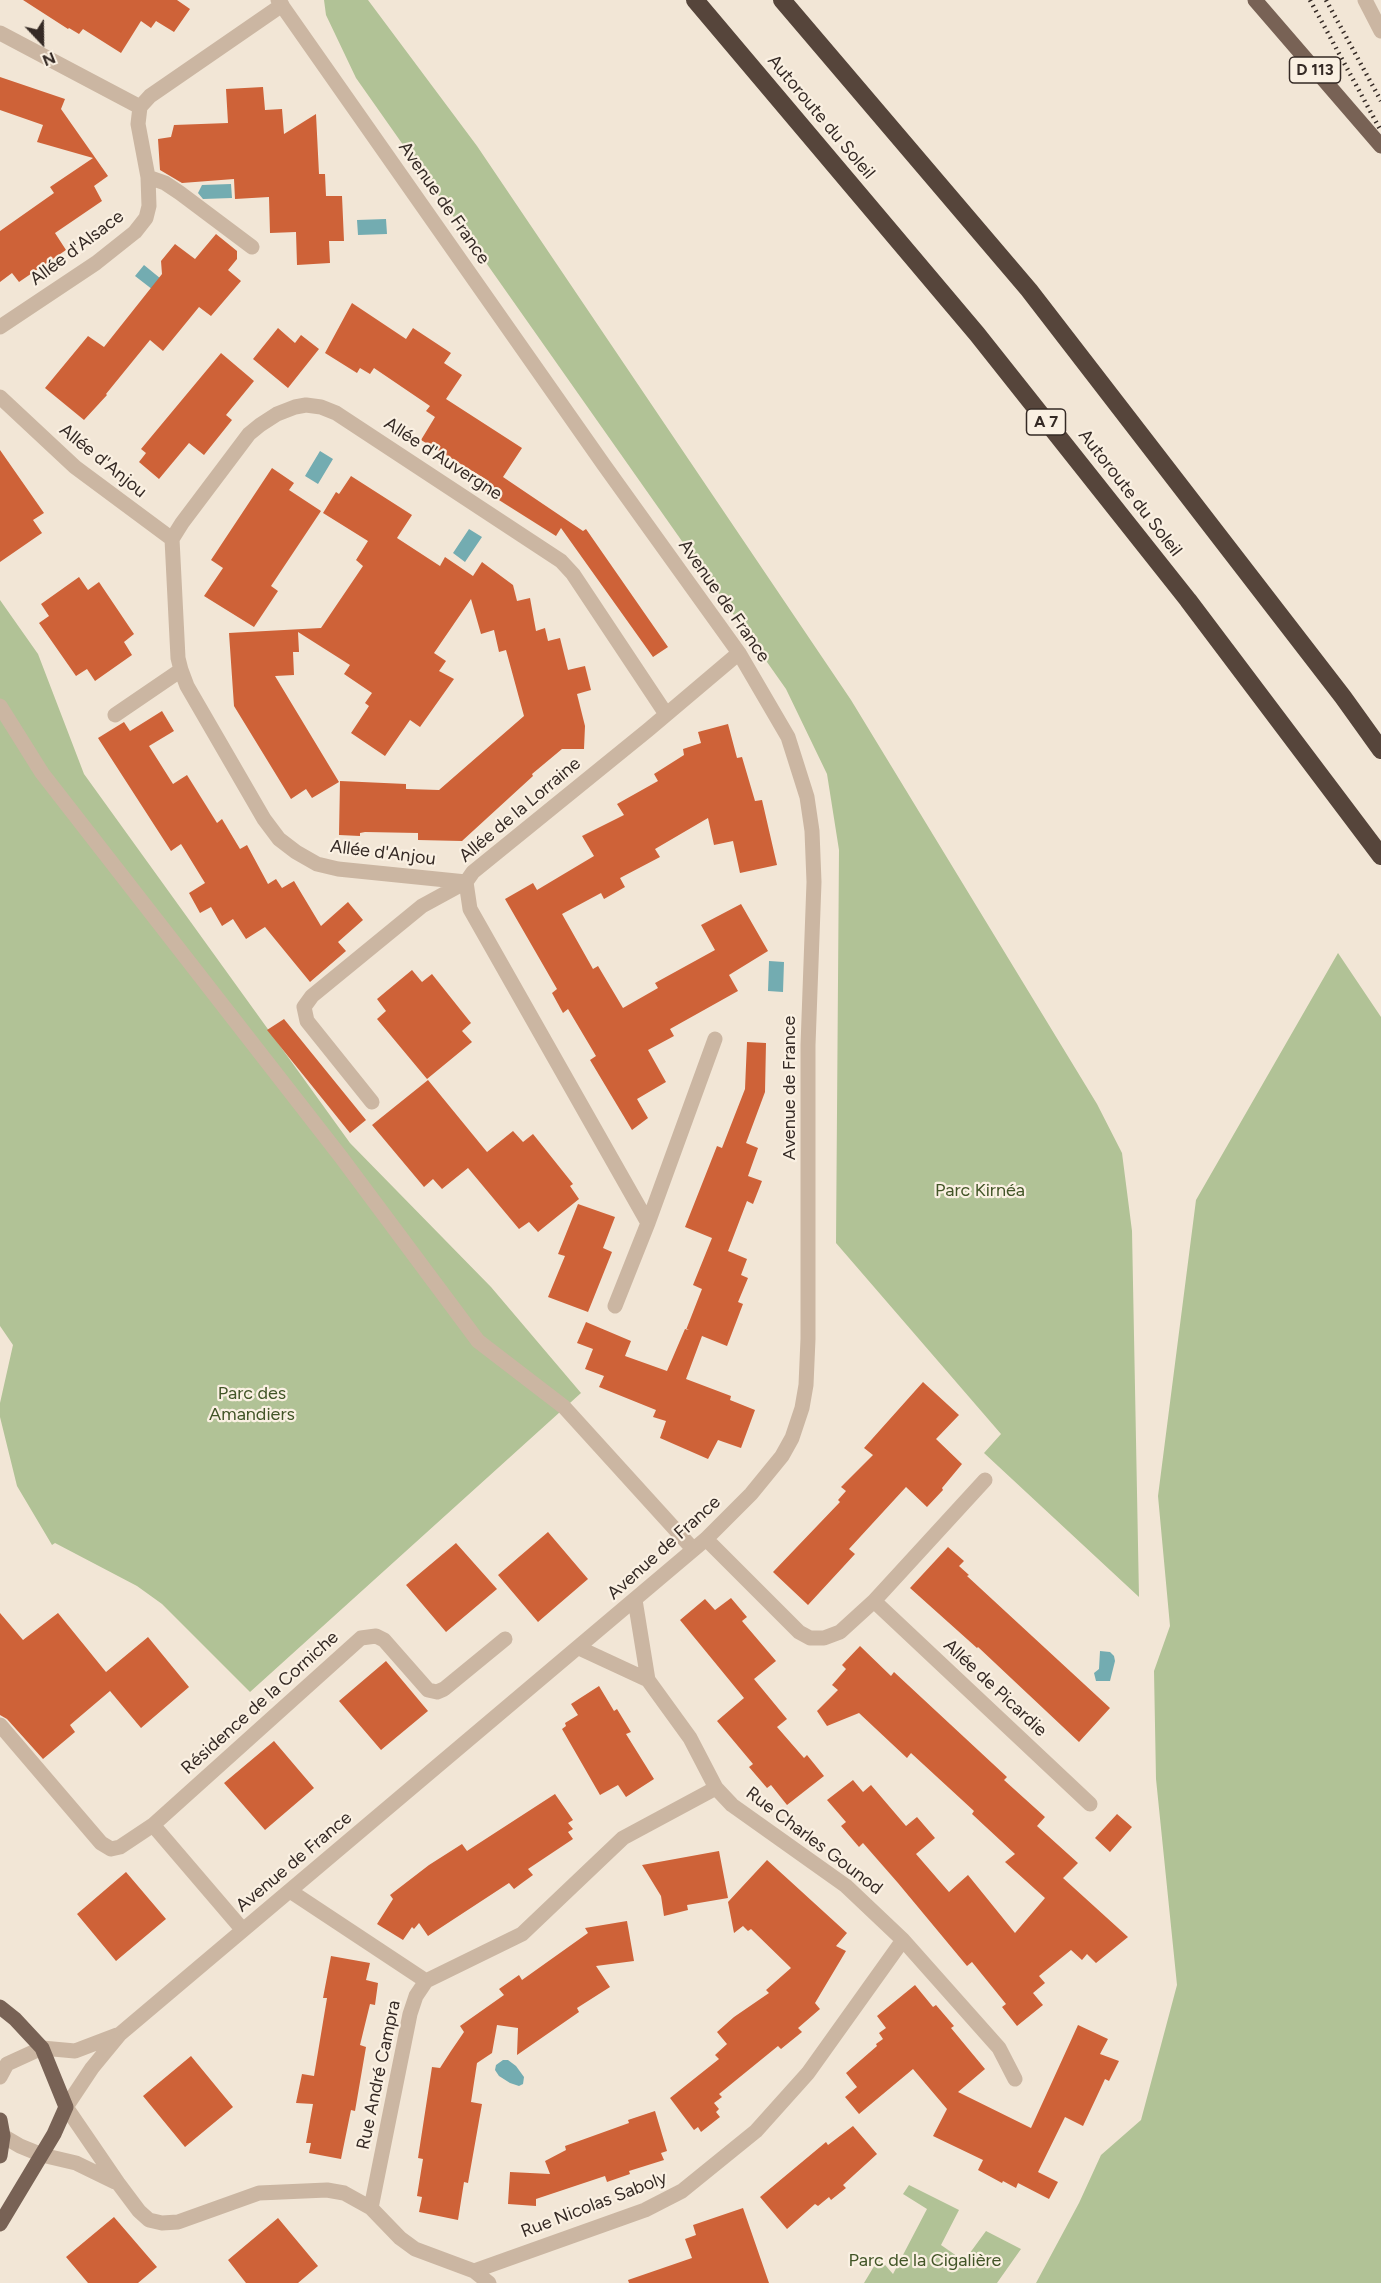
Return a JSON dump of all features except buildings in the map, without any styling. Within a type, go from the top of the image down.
[{"type":"highway","name":"Autoroute du Soleil","points":[[695,0],[984,343],[1188,600],[1381,856]]},
{"type":"highway","points":[[782,0],[1029,290],[1336,688],[1381,750]]},
{"type":"main road","name":"D 113","points":[[1255,0],[1378,143]]},
{"type":"main road","points":[[0,2007],[15,2019],[42,2048],[66,2108],[42,2155],[0,2224]]},
{"type":"main road","points":[[0,2120],[3,2136],[0,2156]]},
{"type":"street","points":[[1365,0],[1381,30]]},
{"type":"street","points":[[0,33],[140,106],[150,96],[280,3]]},
{"type":"street","name":"Avenue de France","points":[[66,2108],[92,2068],[120,2034],[706,1539],[751,1494],[782,1456],[792,1438],[802,1408],[806,1385],[808,1045],[814,882],[812,831],[807,796],[788,737],[739,653],[603,465],[280,3]]},
{"type":"street","name":"Allée d'Alsace","points":[[0,327],[96,263],[135,232],[146,218],[149,206],[148,177],[138,124],[140,106]]},
{"type":"street","points":[[148,177],[165,183],[180,193],[252,247]]},
{"type":"street","name":"Allée d'Anjou","points":[[3,400],[75,467],[172,538],[174,600],[181,670],[187,686],[264,819],[279,839],[317,864],[338,869],[466,882]]},
{"type":"street","name":"Allée d'Auvergne","points":[[172,538],[249,434],[260,425],[277,414],[306,405],[336,413],[561,561],[573,574],[666,714]]},
{"type":"street","name":"Allée de la Lorraine","points":[[372,1102],[307,1021],[304,1007],[312,996],[422,906],[466,882],[480,866],[739,653]]},
{"type":"street","points":[[115,715],[181,670]]},
{"type":"street","points":[[0,706],[42,773],[342,1157],[478,1341],[564,1407],[693,1549]]},
{"type":"street","points":[[466,882],[470,909],[648,1223]]},
{"type":"street","points":[[615,1306],[715,1039]]},
{"type":"street","points":[[706,1539],[799,1632],[810,1638],[824,1638],[840,1632],[874,1601],[985,1480]]},
{"type":"street","name":"Rue Charles Gounod","points":[[635,1600],[648,1680],[690,1738],[716,1788],[732,1805],[846,1887],[903,1940],[999,2048],[1015,2079]]},
{"type":"street","name":"Allée de Picardie","points":[[874,1601],[1090,1804]]},
{"type":"street","name":"Résidence de la Corniche","points":[[0,1725],[100,1843],[111,1848],[120,1847],[153,1825],[361,1638],[376,1636],[384,1640],[428,1690],[437,1692],[444,1689],[505,1639]]},
{"type":"street","name":"Rue Charles Gounod","points":[[579,1648],[648,1680]]},
{"type":"street","points":[[290,1891],[426,1981],[522,1934],[624,1838],[716,1788]]},
{"type":"street","points":[[153,1825],[242,1929]]},
{"type":"street","name":"Rue Nicolas Saboly","points":[[474,2271],[645,2210],[682,2191],[756,2131],[808,2073],[903,1940]]},
{"type":"street","name":"Rue André Campra","points":[[371,2208],[410,2014],[416,1996],[426,1981]]},
{"type":"street","name":"Avenue de France","points":[[42,2048],[75,2051],[120,2034]]},
{"type":"street","points":[[0,2077],[7,2064],[42,2048]]},
{"type":"street","points":[[66,2108],[118,2183],[139,2211],[149,2220],[162,2223],[178,2222],[259,2193],[327,2190],[344,2193],[371,2208],[400,2238],[415,2249],[474,2271],[489,2283]]},
{"type":"street","points":[[3,2136],[42,2155],[76,2163],[118,2183]]},
{"type":"green space","name":"Parc Kirnéa","points":[[324,0],[368,0],[477,146],[851,700],[1097,1104],[1122,1153],[1132,1231],[1139,1597],[984,1453],[1001,1434],[836,1243],[839,850],[827,774],[786,689],[356,78],[326,15]]},
{"type":"green space","name":"Parc des Amandiers","points":[[0,600],[38,654],[84,774],[350,1143],[491,1287],[581,1393],[250,1692],[162,1604],[137,1586],[55,1543],[52,1545],[17,1486],[0,1417],[0,1403],[13,1345],[0,1326]]},
{"type":"green space","points":[[1338,953],[1381,1017],[1381,2283],[1036,2283],[1079,2203],[1101,2155],[1141,2120],[1177,1985],[1156,1779],[1154,1671],[1170,1626],[1158,1496],[1196,1200]]},
{"type":"green space","name":"Parc de la Cigalière","points":[[909,2185],[959,2210],[941,2245],[964,2261],[986,2231],[1021,2249],[997,2283],[864,2283],[879,2258],[893,2274],[927,2209],[903,2194]]},
{"type":"water","points":[[231,184],[232,198],[203,199],[198,193],[202,185]]},
{"type":"water","points":[[386,219],[387,234],[358,235],[357,220]]},
{"type":"water","points":[[144,265],[166,283],[157,293],[135,276]]},
{"type":"water","points":[[320,451],[333,459],[318,484],[305,476]]},
{"type":"water","points":[[469,529],[482,537],[465,562],[453,553]]},
{"type":"water","points":[[769,961],[784,962],[783,992],[768,991]]},
{"type":"water","points":[[1100,1651],[1110,1652],[1114,1656],[1110,1681],[1096,1681],[1094,1673],[1099,1669]]},
{"type":"water","points":[[503,2060],[508,2060],[516,2066],[524,2077],[523,2084],[519,2086],[510,2083],[499,2076],[495,2070],[496,2065]]},
{"type":"railway","points":[[1310,0],[1381,131]]},
{"type":"railway","points":[[1326,0],[1381,101]]}]
